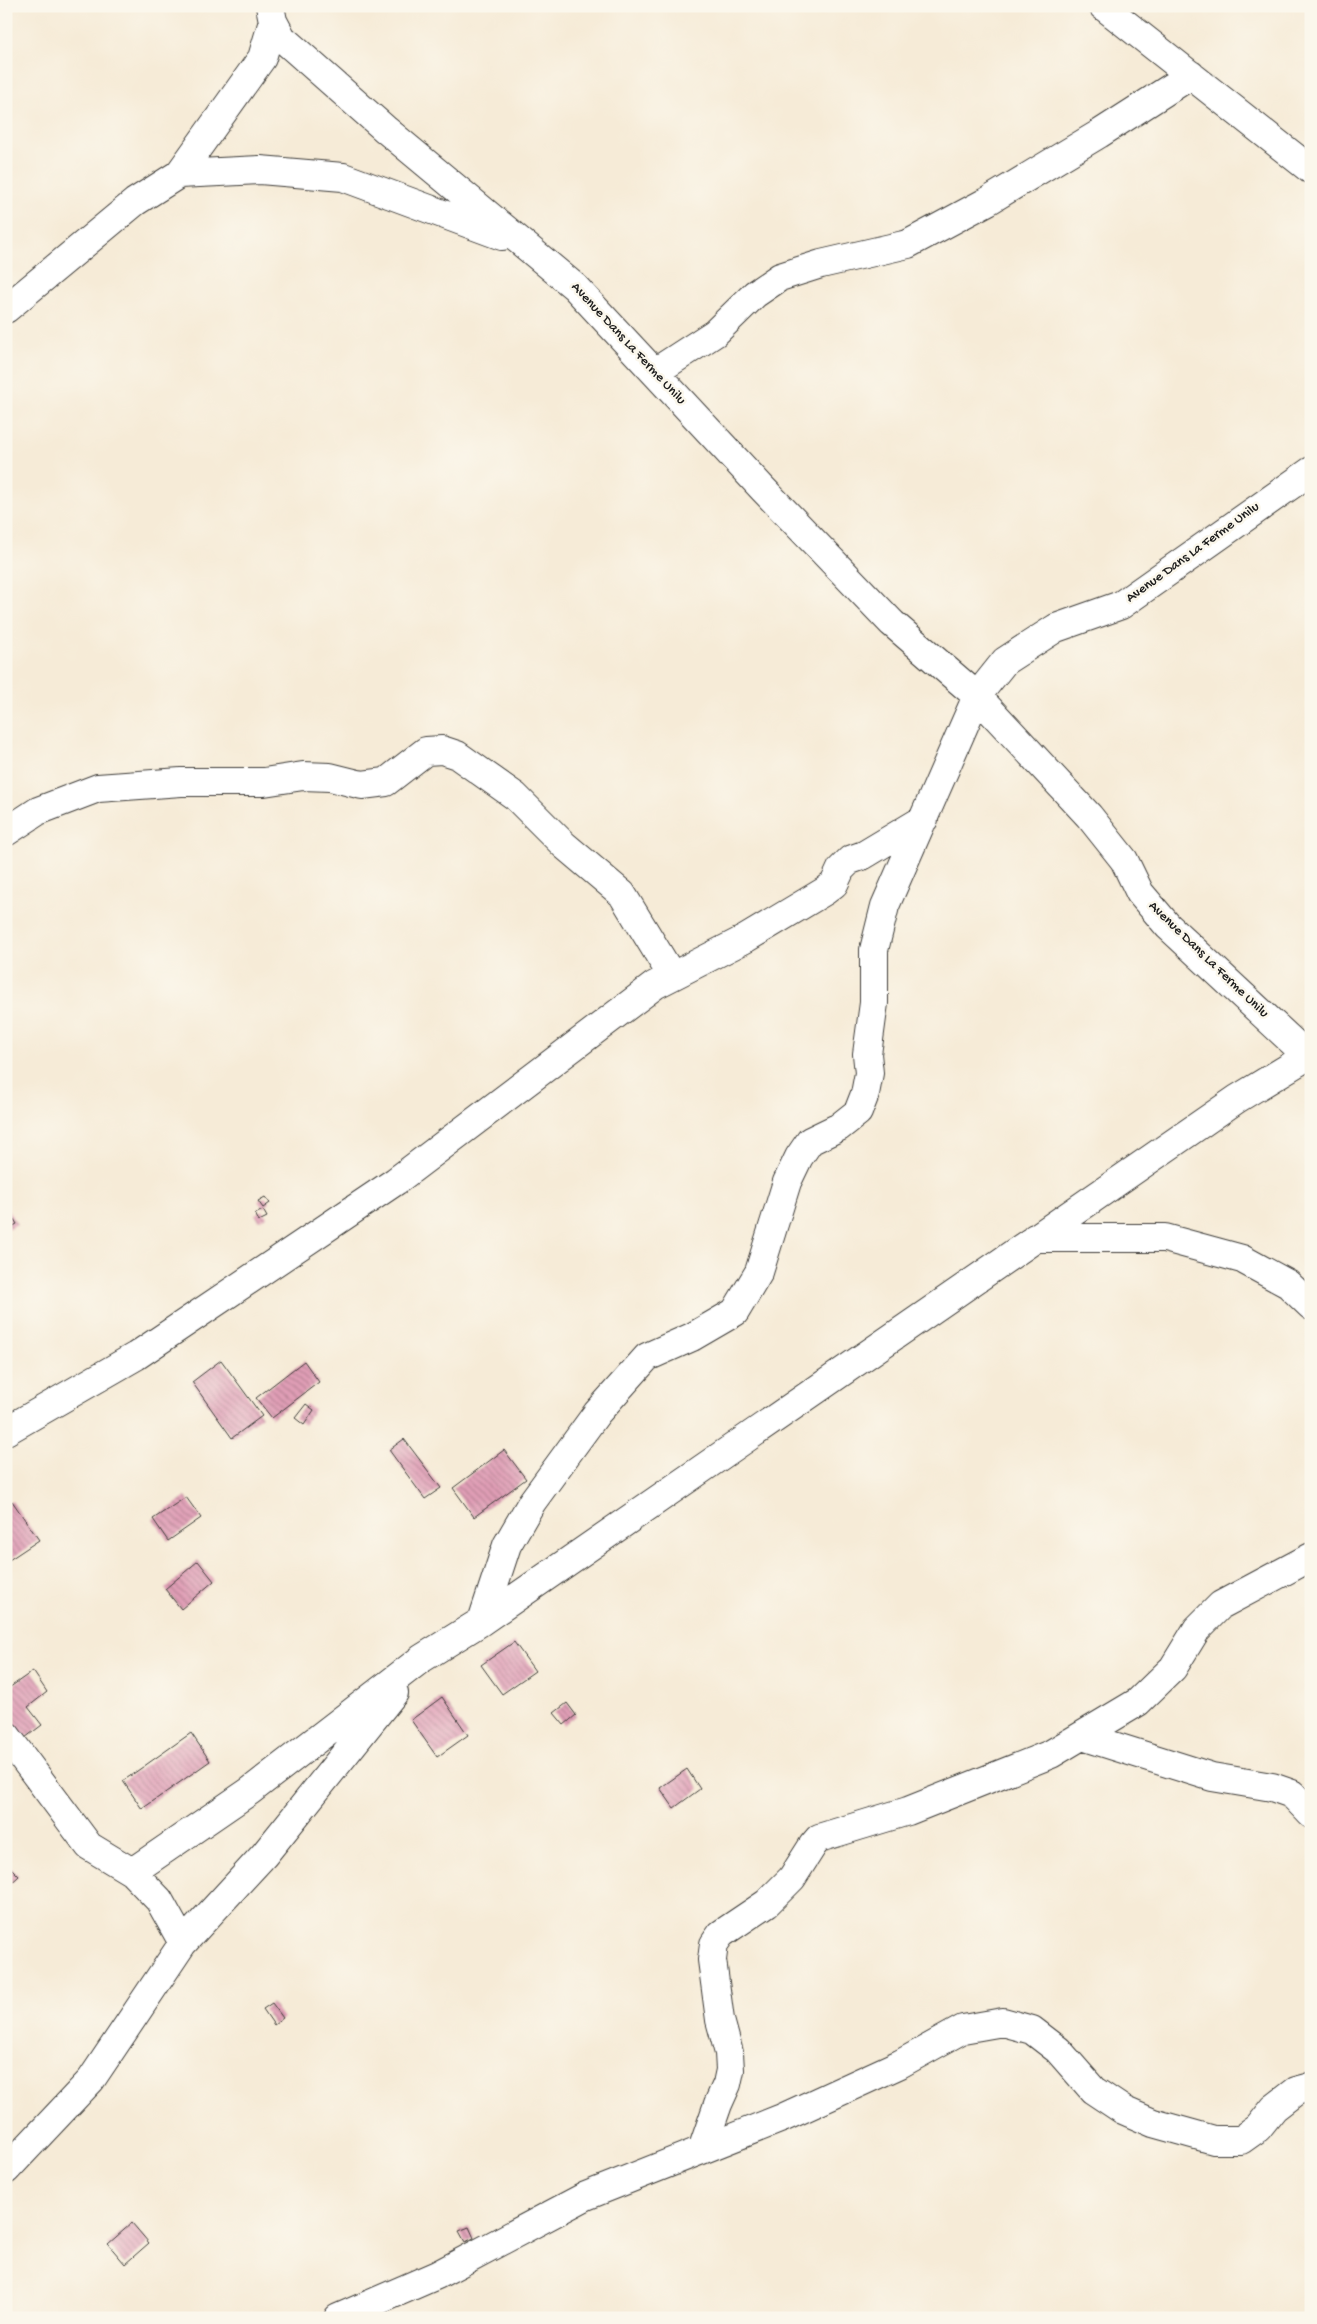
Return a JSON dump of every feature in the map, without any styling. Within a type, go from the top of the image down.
[{"type":"street","points":[[1103,6],[1311,170]]},
{"type":"street","points":[[6,309],[135,202],[179,174],[262,58],[272,13]]},
{"type":"street","name":"Avenue Dans La Ferme Unilu","points":[[272,13],[282,38],[322,74],[575,287],[892,623],[977,696],[1089,816],[1124,860],[1140,893],[1168,926],[1310,1056]]},
{"type":"street","points":[[655,372],[715,333],[755,294],[780,277],[821,264],[908,244],[988,201],[1191,76]]},
{"type":"street","points":[[179,174],[260,170],[343,177],[522,243]]},
{"type":"street","name":"Avenue Dans La Ferme Unilu","points":[[977,696],[1005,661],[1056,628],[1122,605],[1311,471]]},
{"type":"street","points":[[482,1621],[507,1545],[532,1502],[597,1413],[647,1357],[692,1338],[735,1312],[759,1272],[787,1182],[799,1157],[810,1141],[839,1127],[858,1112],[865,1094],[868,1073],[867,1054],[874,1004],[874,950],[885,906],[977,696]]},
{"type":"street","points":[[6,832],[38,811],[98,788],[180,782],[264,782],[303,776],[330,777],[362,785],[386,782],[426,751],[442,750],[457,754],[515,796],[564,845],[622,894],[672,976]]},
{"type":"street","points":[[6,1431],[136,1356],[396,1180],[655,985],[745,939],[825,891],[834,884],[841,869],[850,860],[864,855],[924,819]]},
{"type":"street","points":[[132,1872],[250,1791],[421,1659],[482,1621],[1237,1099],[1310,1056]]},
{"type":"street","points":[[1035,1238],[1165,1238],[1242,1259],[1288,1284],[1311,1306]]},
{"type":"street","points":[[702,2150],[727,2084],[730,2070],[729,2053],[720,2020],[712,1960],[714,1944],[721,1934],[767,1903],[792,1878],[819,1838],[908,1811],[1051,1754],[1138,1702],[1173,1668],[1197,1629],[1221,1605],[1311,1556]]},
{"type":"street","points":[[6,2170],[91,2080],[183,1943],[264,1855],[421,1659]]},
{"type":"street","points":[[6,1735],[90,1846],[132,1872],[160,1900],[183,1943]]},
{"type":"street","points":[[1082,1736],[1212,1777],[1272,1787],[1292,1794],[1311,1814]]},
{"type":"street","points":[[338,2318],[437,2275],[586,2196],[782,2118],[891,2068],[963,2029],[1003,2022],[1032,2030],[1058,2050],[1093,2090],[1123,2110],[1153,2123],[1214,2140],[1241,2140],[1258,2128],[1274,2108],[1296,2091],[1311,2087]]},
{"type":"building","points":[[265,1197],[270,1203],[263,1208],[258,1201]]},
{"type":"building","points":[[6,1207],[17,1224],[6,1230]]},
{"type":"building","points":[[263,1210],[267,1217],[259,1221],[255,1214]]},
{"type":"building","points":[[221,1360],[262,1416],[232,1438],[192,1382]]},
{"type":"building","points":[[304,1361],[319,1382],[272,1418],[256,1398]]},
{"type":"building","points":[[306,1404],[314,1410],[304,1425],[295,1418]]},
{"type":"building","points":[[404,1439],[441,1488],[425,1499],[389,1450]]},
{"type":"building","points":[[504,1450],[526,1479],[474,1517],[453,1488]]},
{"type":"building","points":[[186,1497],[201,1518],[168,1541],[153,1519]]},
{"type":"building","points":[[12,1501],[39,1540],[6,1562],[6,1505]]},
{"type":"building","points":[[198,1561],[214,1581],[181,1609],[165,1589]]},
{"type":"building","points":[[514,1642],[535,1671],[502,1694],[481,1665]]},
{"type":"building","points":[[33,1671],[47,1692],[28,1707],[42,1725],[21,1741],[6,1721],[6,1690]]},
{"type":"building","points":[[442,1697],[468,1735],[437,1757],[411,1720]]},
{"type":"building","points":[[567,1703],[576,1715],[564,1725],[554,1713]]},
{"type":"building","points":[[191,1733],[210,1761],[142,1809],[123,1781]]},
{"type":"building","points":[[687,1769],[700,1789],[674,1808],[660,1788]]},
{"type":"building","points":[[6,1863],[19,1876],[6,1888]]},
{"type":"building","points":[[272,2003],[283,2018],[274,2025],[263,2009]]},
{"type":"building","points":[[132,2223],[149,2243],[125,2264],[108,2244]]},
{"type":"building","points":[[469,2227],[474,2238],[465,2242],[459,2231]]}]
